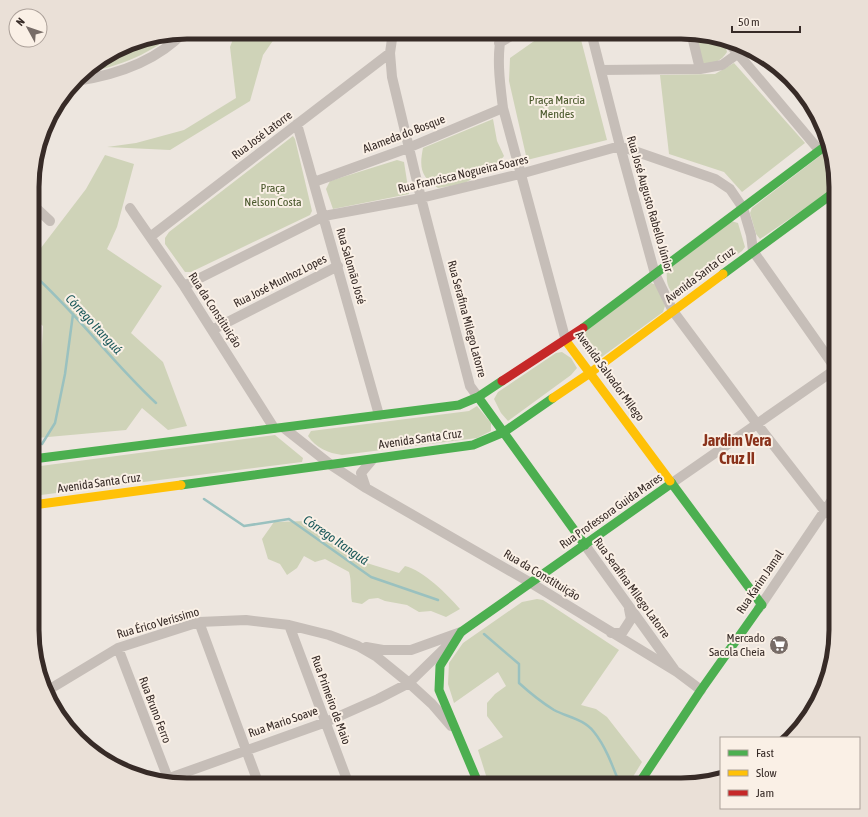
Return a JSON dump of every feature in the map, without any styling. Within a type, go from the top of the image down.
[{"type":"main road","points":[[39,458],[459,405],[478,397],[566,341],[824,147]]},
{"type":"main road","name":"Avenida Santa Cruz","points":[[39,504],[372,460],[472,445],[504,432],[590,374],[753,251],[829,196]]},
{"type":"main road","name":"Avenida Salvador Milego","points":[[566,341],[760,606]]},
{"type":"main road","name":"Rua Serafina Milego Latorre","points":[[478,397],[585,545]]},
{"type":"main road","name":"Rua Professora Guida Mares","points":[[461,632],[672,484]]},
{"type":"main road","name":"Rua Karim Jamal","points":[[643,778],[700,690],[760,606]]},
{"type":"main road","points":[[461,632],[440,666],[439,690],[476,778]]},
{"type":"street","points":[[85,80],[102,77],[129,68],[171,46],[178,39]]},
{"type":"street","name":"Rua Serafina Milego Latorre","points":[[392,39],[390,53],[392,77],[408,148],[470,386],[478,397]]},
{"type":"street","name":"Avenida Salvador Milego","points":[[500,39],[500,83],[503,108],[566,341]]},
{"type":"street","points":[[499,43],[506,39]]},
{"type":"street","name":"Rua José Augusto Rabello Júnior","points":[[593,39],[655,274],[673,311],[756,424],[824,510],[829,513]]},
{"type":"street","points":[[693,39],[700,69]]},
{"type":"street","points":[[601,70],[700,69],[722,66],[742,52]]},
{"type":"street","name":"Rua José Latorre","points":[[150,237],[390,53]]},
{"type":"street","points":[[745,53],[823,146]]},
{"type":"street","name":"Alameda do Bosque","points":[[314,182],[408,148],[503,108]]},
{"type":"street","name":"Rua Salomão José","points":[[298,124],[379,415]]},
{"type":"street","points":[[620,146],[715,179],[730,188],[743,208]]},
{"type":"street","name":"Rua Francisca Nogueira Soares","points":[[184,286],[324,216],[421,198],[520,174],[620,146]]},
{"type":"street","name":"Rua da Constituição","points":[[130,208],[279,428],[366,488],[531,583],[676,672],[700,690]]},
{"type":"street","name":"Avenida Santa Cruz","points":[[743,208],[753,251]]},
{"type":"street","points":[[39,211],[50,221]]},
{"type":"street","points":[[753,251],[829,359]]},
{"type":"street","name":"Rua José Munhoz Lopes","points":[[212,330],[338,266]]},
{"type":"street","name":"Rua Professora Guida Mares","points":[[672,484],[829,374]]},
{"type":"street","points":[[366,488],[361,473],[372,460]]},
{"type":"street","name":"Rua Karim Jamal","points":[[760,606],[829,503]]},
{"type":"street","name":"Rua Serafina Milego Latorre","points":[[585,545],[676,672]]},
{"type":"street","points":[[611,633],[622,633],[626,628],[631,619],[628,606]]},
{"type":"street","name":"Rua Érico Veríssimo","points":[[51,689],[118,648],[199,622],[246,620],[289,625],[329,635],[358,646],[377,656],[432,704],[458,734]]},
{"type":"street","points":[[199,622],[256,778]]},
{"type":"street","name":"Rua Primeiro de Maio","points":[[289,625],[346,778]]},
{"type":"street","name":"Rua Professora Guida Mares","points":[[409,684],[461,632]]},
{"type":"street","name":"Rua Érico Veríssimo","points":[[358,646],[383,650],[411,650],[461,632]]},
{"type":"street","name":"Rua Bruno Ferro","points":[[118,648],[166,777]]},
{"type":"street","name":"Rua Mario Soave","points":[[173,778],[246,749],[326,722],[409,684]]},
{"type":"green space","points":[[233,39],[274,39],[263,55],[250,101],[170,150],[107,147],[136,143],[184,130],[236,98],[230,47]]},
{"type":"green space","name":"Praça Marcia Mendes","points":[[537,39],[581,39],[607,140],[527,160],[509,81],[510,58]]},
{"type":"green space","points":[[696,40],[724,46],[727,52],[722,58],[710,63],[702,64]]},
{"type":"green space","points":[[163,41],[141,55],[96,70],[121,54],[130,50]]},
{"type":"green space","points":[[734,63],[805,143],[742,192],[724,172],[669,154],[660,75],[715,74]]},
{"type":"green space","points":[[493,119],[497,141],[504,156],[497,165],[463,184],[438,188],[428,180],[423,171],[421,161],[423,148]]},
{"type":"green space","name":"Praça Nelson Costa","points":[[293,136],[295,139],[312,211],[310,215],[191,272],[185,272],[165,244],[165,238],[169,232]]},
{"type":"green space","points":[[825,152],[829,177],[829,192],[760,239],[756,234],[750,213],[752,208]]},
{"type":"green space","points":[[105,155],[134,164],[117,227],[107,249],[162,286],[131,333],[163,362],[187,426],[168,430],[142,408],[126,430],[39,438],[39,401],[43,326],[39,322],[39,250],[86,189]]},
{"type":"green space","points":[[397,160],[404,162],[409,194],[333,209],[326,189],[330,181]]},
{"type":"green space","points":[[731,221],[738,223],[745,247],[742,251],[677,296],[674,294],[668,285],[667,269]]},
{"type":"green space","points":[[651,283],[657,285],[665,306],[663,312],[599,359],[588,353],[580,342],[582,332]]},
{"type":"green space","points":[[562,352],[571,358],[577,368],[571,375],[508,421],[501,413],[494,399],[498,392],[556,353]]},
{"type":"green space","points":[[477,406],[491,423],[491,431],[477,438],[342,455],[323,449],[315,444],[308,436],[311,431],[469,411]]},
{"type":"green space","points":[[275,435],[303,458],[302,462],[39,495],[39,466]]},
{"type":"green space","points":[[307,521],[338,547],[357,560],[399,573],[405,566],[420,572],[442,590],[460,609],[446,617],[431,611],[419,612],[407,605],[385,601],[378,598],[369,599],[362,604],[352,602],[349,572],[325,559],[315,562],[304,556],[297,568],[287,575],[280,564],[268,559],[262,539],[274,522]]},
{"type":"green space","points":[[537,599],[543,600],[619,650],[581,705],[596,709],[607,717],[642,762],[632,778],[487,778],[478,750],[503,737],[487,716],[487,703],[495,694],[506,686],[498,672],[454,703],[448,684],[449,663],[463,643],[522,602]]},
{"type":"waterway","name":"Córrego Itanguá","points":[[39,280],[66,306],[125,372],[156,403]]},
{"type":"waterway","points":[[42,444],[55,423],[65,374],[73,314]]},
{"type":"waterway","name":"Córrego Itanguá","points":[[204,499],[244,526],[289,519],[371,577],[438,600]]},
{"type":"waterway","name":"Córrego Itanguá","points":[[484,634],[519,664],[519,683],[523,687],[549,707],[580,721],[594,732],[606,751],[617,778]]},
{"type":"traffic: fast","points":[[583,328],[824,147]]},
{"type":"traffic: fast","points":[[723,274],[829,196]]},
{"type":"traffic: fast","points":[[39,458],[459,405],[478,397],[502,381]]},
{"type":"traffic: fast","points":[[478,397],[585,545]]},
{"type":"traffic: fast","points":[[181,485],[473,445],[504,432],[553,398]]},
{"type":"traffic: fast","points":[[670,481],[762,605]]},
{"type":"traffic: fast","points":[[476,778],[439,690],[440,666],[461,632],[672,483]]},
{"type":"traffic: fast","points":[[643,778],[701,690],[759,608]]},
{"type":"traffic: slow","points":[[553,398],[590,373],[723,274]]},
{"type":"traffic: slow","points":[[566,341],[670,481]]},
{"type":"traffic: slow","points":[[39,504],[181,485]]},
{"type":"traffic: jam","points":[[502,381],[583,328]]},
{"type":"place","name":"Mercado Sacola Cheia","points":[[779,645]]},
{"type":"district","name":"Jardim Vera Cruz II","points":[[737,449]]}]
